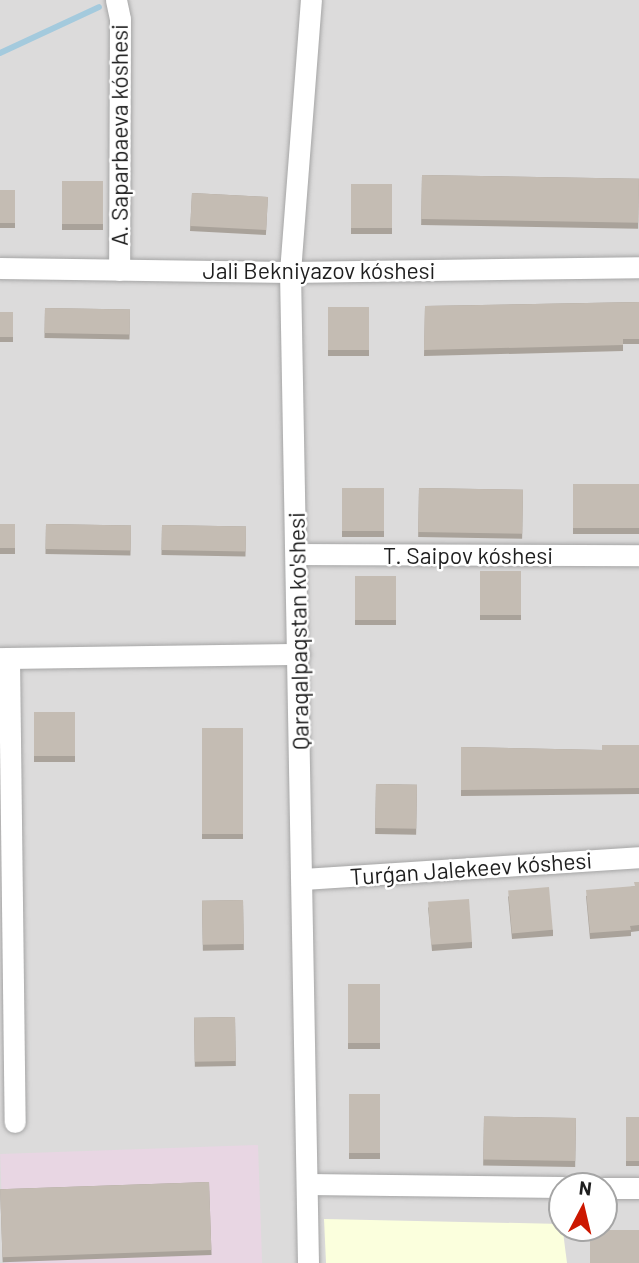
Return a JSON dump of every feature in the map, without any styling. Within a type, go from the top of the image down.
[{"type":"street","name":"A. Saparbaeva kóshesi","points":[[116,0],[120,19],[119,270]]},
{"type":"street","name":"Qaraqalpaqstan ko'shesi","points":[[309,1263],[290,272],[311,0]]},
{"type":"street","name":"Jali Bekniyazov kóshesi","points":[[0,268],[290,272],[639,267]]},
{"type":"street","name":"T. Saipov kóshesi","points":[[297,554],[639,555]]},
{"type":"street","points":[[15,1122],[4,658],[299,654]]},
{"type":"street","name":"Turǵan Jalekeev kóshesi","points":[[302,879],[639,857]]},
{"type":"street","points":[[307,1184],[548,1187]]},
{"type":"street","points":[[618,1188],[639,1188]]},
{"type":"shaded area","points":[[0,0],[639,0],[639,1263],[0,1263]]},
{"type":"shaded area","points":[[258,1145],[262,1263],[4,1263],[0,1154]]},
{"type":"shaded area","points":[[324,1219],[548,1224],[548,1242],[564,1242],[567,1263],[326,1263]]},
{"type":"building","points":[[422,175],[639,179],[638,223],[421,219]]},
{"type":"building","points":[[62,181],[103,181],[103,224],[62,224]]},
{"type":"building","points":[[351,184],[392,184],[392,228],[351,228]]},
{"type":"building","points":[[0,190],[15,190],[15,223],[0,223]]},
{"type":"building","points":[[192,193],[268,197],[266,230],[190,226]]},
{"type":"building","points":[[639,302],[639,339],[623,339],[623,345],[424,350],[425,306]]},
{"type":"building","points":[[328,307],[369,307],[369,350],[328,350]]},
{"type":"building","points":[[45,308],[130,309],[130,334],[45,333]]},
{"type":"building","points":[[0,312],[13,312],[13,337],[0,337]]},
{"type":"building","points":[[573,484],[639,484],[639,528],[573,528]]},
{"type":"building","points":[[342,488],[384,488],[384,531],[342,531]]},
{"type":"building","points":[[419,488],[523,490],[522,534],[418,532]]},
{"type":"building","points":[[0,524],[15,524],[15,548],[0,548]]},
{"type":"building","points":[[46,524],[131,525],[131,550],[46,549]]},
{"type":"building","points":[[162,525],[246,526],[246,551],[162,550]]},
{"type":"building","points":[[480,571],[521,571],[521,615],[480,615]]},
{"type":"building","points":[[355,576],[396,576],[396,620],[355,620]]},
{"type":"building","points":[[34,712],[75,712],[75,756],[34,756]]},
{"type":"building","points":[[202,728],[243,728],[243,834],[202,834]]},
{"type":"building","points":[[602,745],[639,745],[639,788],[461,790],[461,747],[602,750]]},
{"type":"building","points":[[376,784],[417,785],[416,829],[375,828]]},
{"type":"building","points":[[634,882],[639,882],[639,925],[630,926],[631,930],[590,933],[586,890],[635,886]]},
{"type":"building","points":[[549,887],[553,930],[512,933],[508,891]]},
{"type":"building","points":[[469,899],[472,942],[431,945],[428,902]]},
{"type":"building","points":[[243,900],[244,944],[203,945],[202,901]]},
{"type":"building","points":[[348,984],[380,984],[380,1043],[348,1043]]},
{"type":"building","points":[[235,1017],[236,1061],[195,1062],[194,1018]]},
{"type":"building","points":[[349,1094],[380,1094],[380,1153],[349,1153]]},
{"type":"building","points":[[484,1116],[576,1118],[575,1161],[483,1159]]},
{"type":"building","points":[[626,1117],[639,1117],[639,1161],[626,1161]]},
{"type":"building","points":[[209,1182],[211,1250],[3,1257],[0,1189]]},
{"type":"building","points":[[618,1230],[639,1230],[639,1263],[590,1263],[590,1242],[618,1242]]},
{"type":"waterway","points":[[0,53],[99,7]]}]
